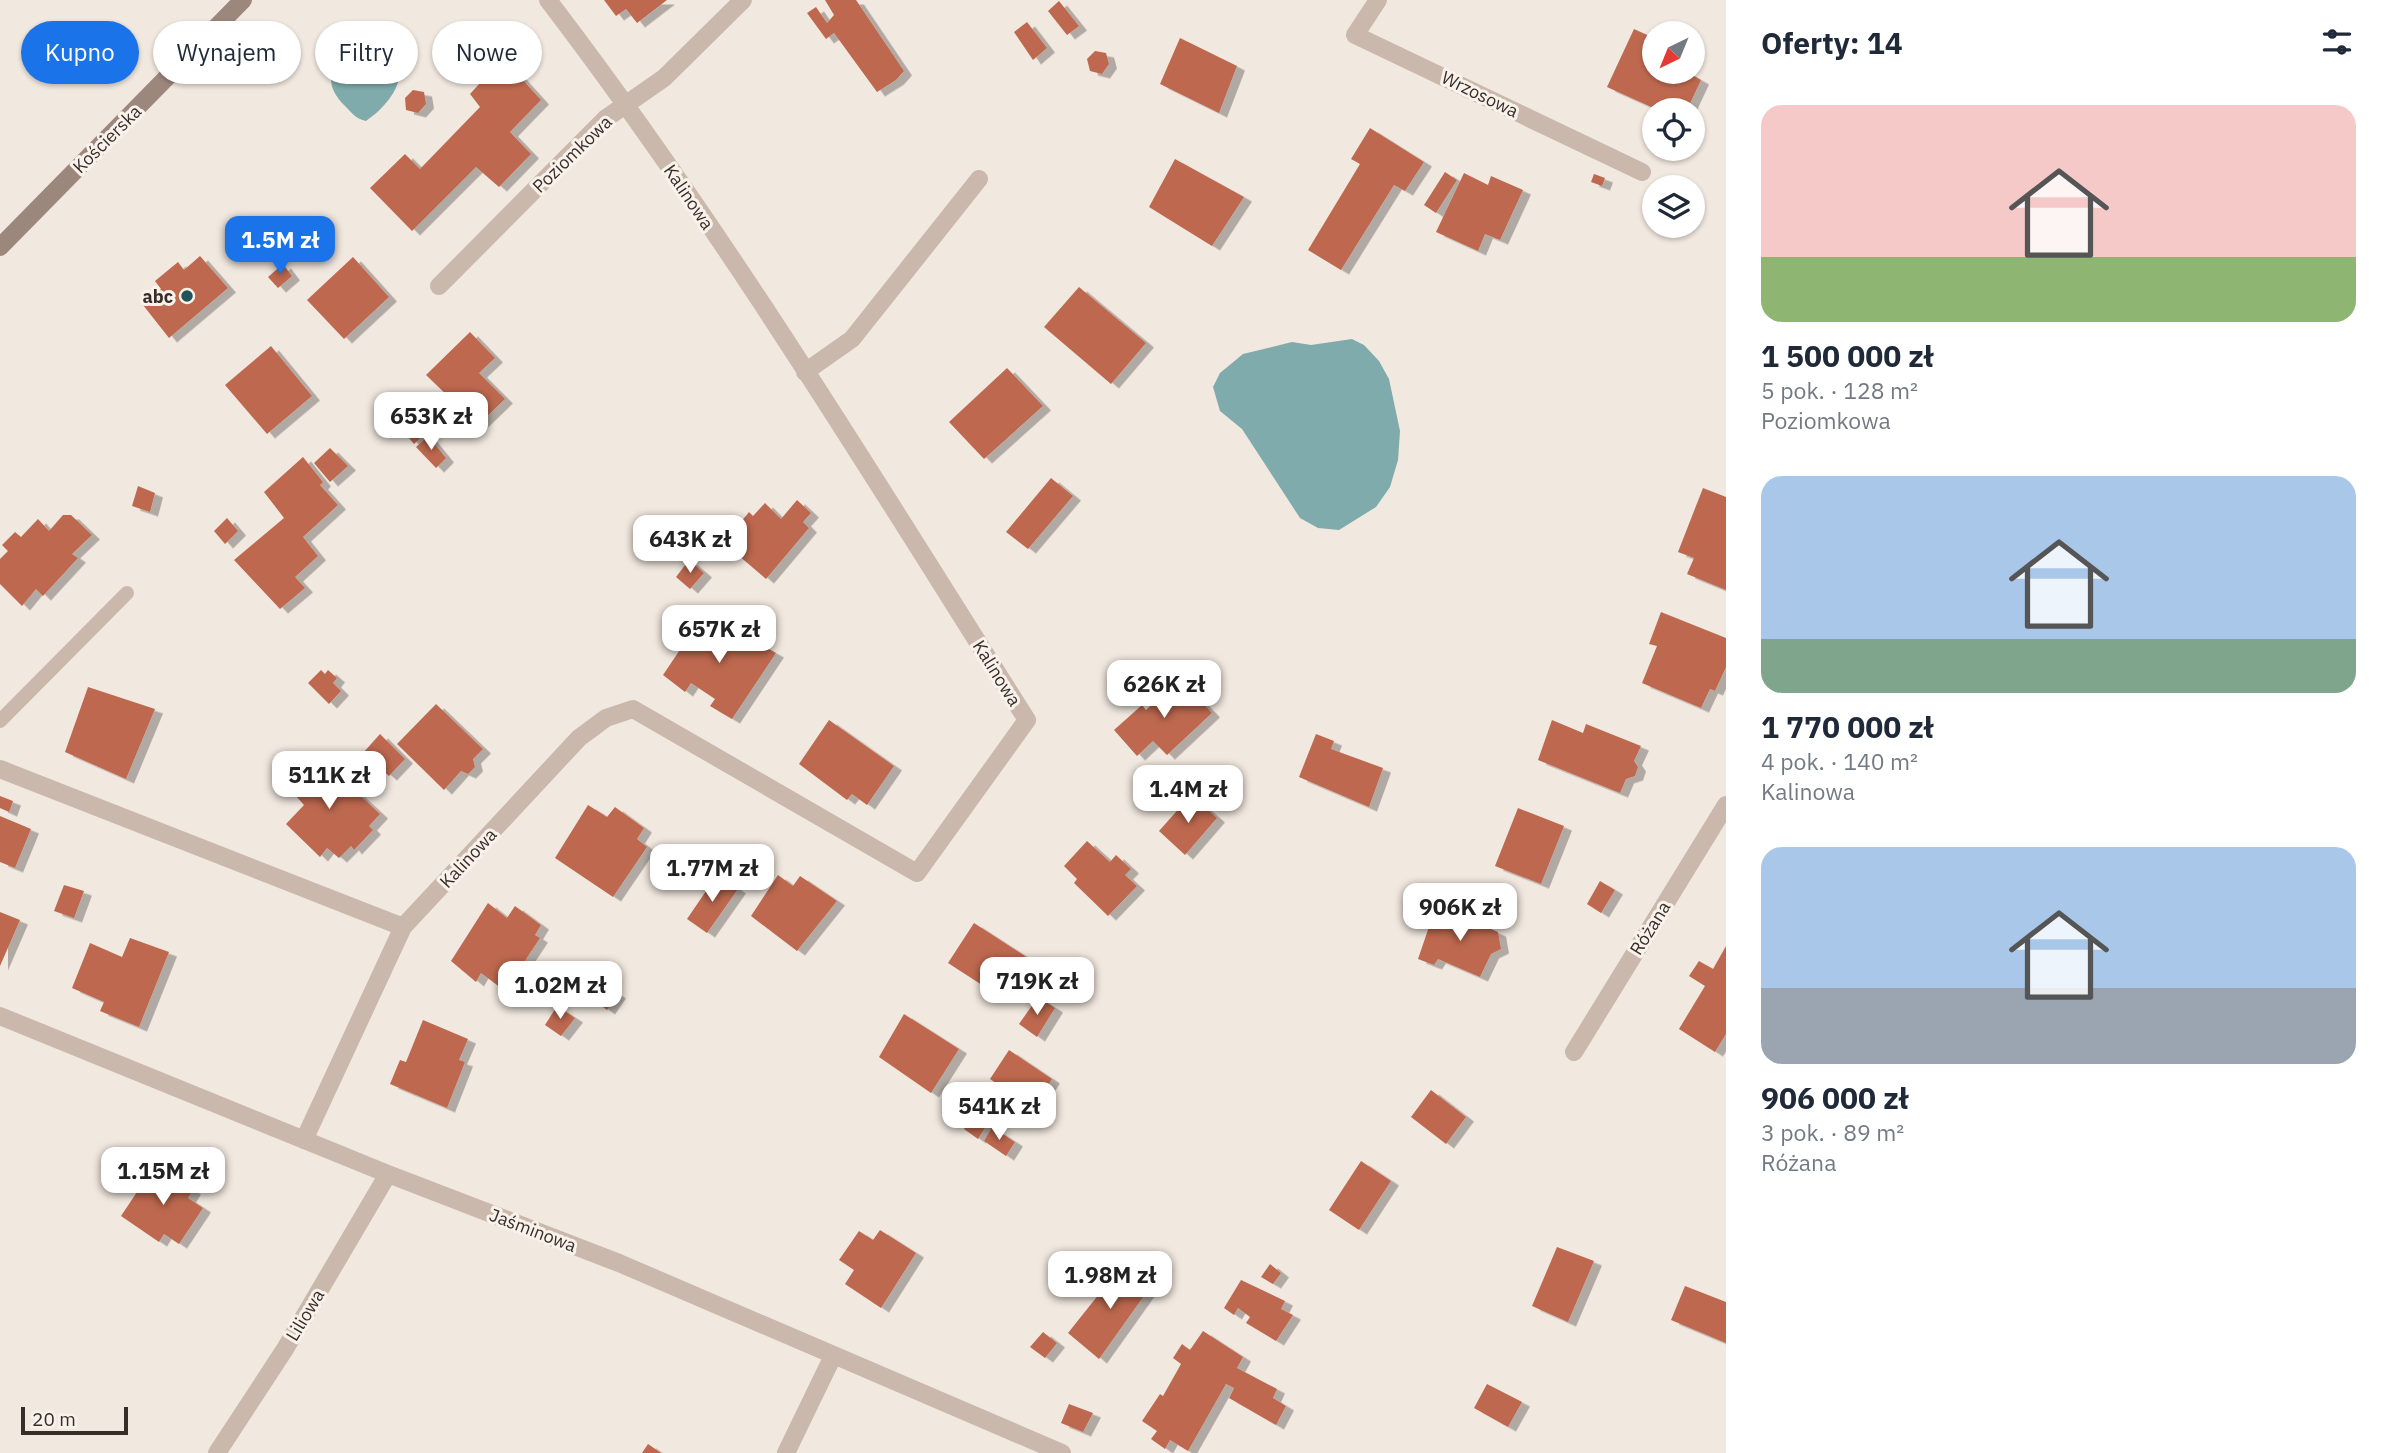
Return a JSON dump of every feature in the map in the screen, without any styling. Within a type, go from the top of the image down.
[{"type":"main road","name":"Kościerska","points":[[0,247],[243,0]]},
{"type":"street","name":"Kalinowa","points":[[304,1140],[402,927],[579,738],[606,718],[633,709],[917,873],[1027,720],[805,372],[627,104],[548,0]]},
{"type":"street","name":"Poziomkowa","points":[[439,286],[605,119],[664,78],[743,0]]},
{"type":"street","name":"Wrzosowa","points":[[1378,0],[1356,35],[1642,172]]},
{"type":"street","points":[[805,372],[852,339],[979,179]]},
{"type":"street","points":[[0,769],[402,927]]},
{"type":"street","name":"Różana","points":[[1574,1052],[1726,805]]},
{"type":"street","name":"Jaśminowa","points":[[0,1016],[388,1174],[619,1263],[1062,1453]]},
{"type":"street","name":"Liliowa","points":[[217,1453],[285,1349],[388,1174]]},
{"type":"street","points":[[786,1453],[833,1356]]},
{"type":"lane","points":[[0,721],[127,593]]},
{"type":"water","points":[[397,84],[387,102],[366,121],[359,119],[345,106],[332,85]]},
{"type":"water","points":[[1352,339],[1364,345],[1379,361],[1389,379],[1400,431],[1398,460],[1390,487],[1376,507],[1339,530],[1318,528],[1300,518],[1242,429],[1220,411],[1213,387],[1220,373],[1243,354],[1292,342],[1311,345]]},
{"type":"building","points":[[604,0],[667,0],[637,23],[626,9],[616,16]]},
{"type":"building","points":[[825,0],[856,0],[904,71],[896,80],[877,92],[834,33],[826,39],[807,13],[816,7],[827,23],[834,15]]},
{"type":"building","points":[[1059,1],[1079,26],[1067,35],[1048,11]]},
{"type":"building","points":[[1027,22],[1047,48],[1033,60],[1014,32]]},
{"type":"building","points":[[1634,29],[1642,33],[1642,84],[1699,84],[1693,98],[1642,98],[1642,103],[1607,87]]},
{"type":"building","points":[[1180,38],[1237,66],[1219,113],[1160,84]]},
{"type":"building","points":[[1095,51],[1106,53],[1109,64],[1102,74],[1090,71],[1087,59]]},
{"type":"building","points":[[479,84],[527,84],[541,100],[510,132],[531,154],[499,187],[476,167],[412,231],[370,188],[405,154],[420,169],[480,107],[470,94]]},
{"type":"building","points":[[413,90],[424,92],[426,104],[418,113],[406,110],[405,98]]},
{"type":"building","points":[[1370,128],[1424,162],[1405,191],[1394,185],[1341,270],[1308,250],[1360,164],[1351,159]]},
{"type":"building","points":[[1175,159],[1244,197],[1212,246],[1149,207]]},
{"type":"building","points":[[1445,172],[1457,180],[1436,213],[1424,205]]},
{"type":"building","points":[[1464,173],[1488,185],[1491,176],[1523,190],[1500,240],[1485,234],[1478,251],[1436,232]]},
{"type":"building","points":[[1594,174],[1605,178],[1602,186],[1591,182]]},
{"type":"building","points":[[200,256],[228,288],[169,338],[143,305],[161,289],[155,281],[178,262],[184,270]]},
{"type":"building","points":[[353,257],[389,297],[344,339],[307,300]]},
{"type":"building","points":[[283,264],[292,276],[278,288],[268,277]]},
{"type":"building","points":[[1079,287],[1146,343],[1111,384],[1044,327]]},
{"type":"building","points":[[470,332],[495,358],[479,373],[505,399],[478,425],[426,375]]},
{"type":"building","points":[[271,346],[312,396],[267,434],[225,385]]},
{"type":"building","points":[[1007,368],[1043,406],[984,459],[949,422]]},
{"type":"building","points":[[415,422],[426,433],[414,444],[404,432]]},
{"type":"building","points":[[428,436],[446,458],[436,468],[416,447]]},
{"type":"building","points":[[330,448],[348,466],[330,482],[314,463]]},
{"type":"building","points":[[303,457],[323,482],[320,485],[338,505],[303,537],[318,556],[295,577],[305,588],[280,609],[234,560],[284,518],[264,492]]},
{"type":"building","points":[[1051,478],[1073,496],[1028,549],[1006,532]]},
{"type":"building","points":[[138,486],[155,493],[150,512],[132,506]]},
{"type":"building","points":[[1703,488],[1726,497],[1726,590],[1687,574],[1694,558],[1678,552]]},
{"type":"building","points":[[797,500],[811,513],[803,522],[809,528],[766,579],[724,543],[749,512],[753,516],[765,503],[781,519]]},
{"type":"building","points":[[63,515],[71,515],[92,535],[72,554],[78,558],[43,596],[36,589],[22,606],[0,584],[0,559],[8,551],[2,545],[15,532],[21,537],[38,519],[49,531]]},
{"type":"building","points":[[227,518],[238,531],[225,544],[214,531]]},
{"type":"building","points":[[689,560],[704,573],[690,589],[676,577]]},
{"type":"building","points":[[708,608],[729,623],[724,631],[751,650],[756,642],[776,653],[732,719],[710,706],[715,699],[691,683],[685,692],[663,675]]},
{"type":"building","points":[[1661,612],[1726,638],[1726,667],[1715,691],[1710,689],[1701,708],[1642,683],[1657,646],[1649,644]]},
{"type":"building","points":[[321,670],[325,674],[328,670],[337,678],[333,683],[341,691],[329,704],[308,683]]},
{"type":"building","points":[[1179,678],[1212,713],[1167,755],[1153,741],[1137,756],[1114,730],[1142,705],[1146,710]]},
{"type":"building","points":[[88,687],[155,709],[126,779],[65,752]]},
{"type":"building","points":[[436,704],[483,749],[473,759],[475,767],[468,774],[461,771],[444,790],[397,744]]},
{"type":"building","points":[[829,720],[894,766],[867,805],[852,794],[847,800],[799,764]]},
{"type":"building","points":[[1552,720],[1583,733],[1586,724],[1641,746],[1634,761],[1638,767],[1635,776],[1626,779],[1620,793],[1538,760]]},
{"type":"building","points":[[380,734],[405,759],[389,776],[363,753]]},
{"type":"building","points":[[1316,734],[1334,741],[1331,749],[1383,768],[1369,807],[1299,777]]},
{"type":"building","points":[[304,758],[308,763],[313,759],[329,779],[335,772],[380,814],[369,826],[373,830],[354,850],[351,846],[339,858],[327,848],[320,857],[286,824],[304,805],[287,786],[293,778],[288,772]]},
{"type":"building","points":[[1191,795],[1217,818],[1185,855],[1159,831]]},
{"type":"building","points":[[0,796],[13,801],[9,812],[0,808]]},
{"type":"building","points":[[588,805],[607,817],[615,807],[644,828],[637,839],[647,847],[613,897],[555,858]]},
{"type":"building","points":[[1518,808],[1564,826],[1541,884],[1495,866]]},
{"type":"building","points":[[0,816],[31,829],[15,868],[0,862]]},
{"type":"building","points":[[1087,841],[1110,862],[1116,855],[1131,869],[1125,875],[1137,886],[1108,916],[1074,883],[1077,879],[1064,866]]},
{"type":"building","points":[[717,875],[738,889],[707,933],[687,919]]},
{"type":"building","points":[[778,875],[793,886],[800,876],[837,901],[797,951],[751,916]]},
{"type":"building","points":[[1600,881],[1615,890],[1601,913],[1587,904]]},
{"type":"building","points":[[64,885],[84,891],[74,918],[54,911]]},
{"type":"building","points":[[488,903],[507,918],[515,906],[541,925],[535,935],[540,938],[505,991],[481,973],[476,982],[451,961]]},
{"type":"building","points":[[1455,909],[1473,915],[1472,921],[1498,932],[1501,949],[1491,954],[1480,977],[1438,959],[1434,965],[1418,959],[1432,918],[1450,924]]},
{"type":"building","points":[[0,912],[20,920],[0,966]]},
{"type":"building","points":[[974,923],[1025,956],[999,996],[948,963]]},
{"type":"building","points":[[130,938],[169,952],[139,1027],[100,1011],[104,1002],[72,988],[90,943],[122,957]]},
{"type":"building","points":[[1726,946],[1726,1034],[1715,1052],[1679,1029],[1705,986],[1689,976],[1699,961],[1713,969]]},
{"type":"building","points":[[609,988],[618,994],[607,1010],[599,1004]]},
{"type":"building","points":[[1038,997],[1055,1008],[1037,1037],[1019,1024]]},
{"type":"building","points":[[557,1006],[575,1018],[561,1036],[545,1025]]},
{"type":"building","points":[[904,1014],[959,1049],[931,1093],[879,1057]]},
{"type":"building","points":[[423,1020],[468,1039],[459,1060],[465,1062],[447,1108],[390,1084],[400,1060],[406,1062]]},
{"type":"building","points":[[1009,1050],[1052,1079],[1033,1108],[990,1079]]},
{"type":"building","points":[[1431,1090],[1466,1117],[1446,1144],[1411,1117]]},
{"type":"building","points":[[973,1113],[988,1123],[978,1139],[964,1129]]},
{"type":"building","points":[[992,1127],[1015,1142],[1006,1156],[984,1141]]},
{"type":"building","points":[[1361,1161],[1391,1181],[1359,1230],[1329,1210]]},
{"type":"building","points":[[155,1165],[193,1190],[188,1198],[203,1208],[179,1244],[164,1234],[159,1242],[121,1216]]},
{"type":"building","points":[[880,1230],[916,1253],[881,1308],[845,1284],[854,1270],[839,1260],[859,1231],[873,1240]]},
{"type":"building","points":[[1557,1247],[1594,1261],[1568,1322],[1532,1306]]},
{"type":"building","points":[[1123,1264],[1151,1286],[1099,1359],[1068,1333]]},
{"type":"building","points":[[1270,1264],[1281,1273],[1273,1284],[1261,1277]]},
{"type":"building","points":[[1241,1280],[1285,1301],[1281,1309],[1293,1315],[1276,1341],[1246,1323],[1250,1317],[1238,1308],[1234,1315],[1224,1308]]},
{"type":"building","points":[[1685,1286],[1726,1302],[1726,1343],[1671,1320]]},
{"type":"building","points":[[1203,1331],[1243,1357],[1237,1368],[1277,1389],[1273,1398],[1286,1406],[1276,1425],[1229,1398],[1234,1388],[1226,1384],[1188,1451],[1170,1440],[1165,1449],[1151,1439],[1157,1431],[1142,1421],[1160,1394],[1163,1396],[1181,1364],[1173,1358],[1182,1344],[1190,1350]]},
{"type":"building","points":[[1043,1332],[1057,1343],[1045,1358],[1030,1347]]},
{"type":"building","points":[[1487,1384],[1522,1402],[1508,1427],[1474,1408]]},
{"type":"building","points":[[1069,1404],[1093,1413],[1083,1432],[1061,1423]]},
{"type":"building","points":[[648,1444],[661,1453],[642,1453]]},
{"type":"place","name":"abc","points":[[187,296]]}]
